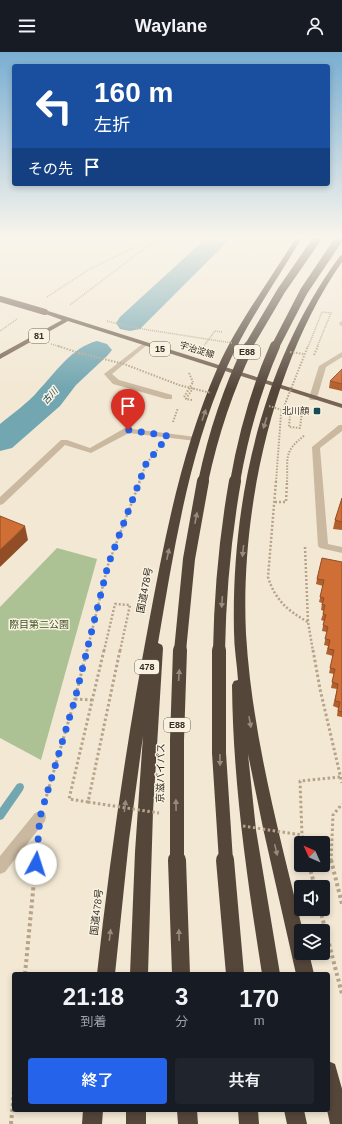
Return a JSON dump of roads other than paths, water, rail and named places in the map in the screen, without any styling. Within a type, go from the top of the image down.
[{"type":"highway","name":"国道478号","points":[[106,972],[128,782],[163,577],[196,439],[222,368],[265,289]]},
{"type":"highway","name":"京滋バイパス","points":[[181,972],[176,797],[178,695],[184,609],[193,536],[204,478],[228,398],[251,342],[269,308],[282,289]]},
{"type":"highway","name":"E88","points":[[235,972],[221,794],[218,693],[221,608],[226,538],[236,480],[260,385],[276,346],[306,289]]},
{"type":"highway","points":[[271,972],[259,902],[242,763],[239,711],[242,559],[250,487],[263,430],[276,386],[296,335],[320,289]]},
{"type":"highway","points":[[139,972],[140,885],[148,750],[163,577]]},
{"type":"highway","points":[[240,633],[248,712],[263,794],[305,972]]},
{"type":"highway","points":[[330,1080],[340,1124]]},
{"type":"highway","points":[[92,1124],[93,1112]]},
{"type":"highway","points":[[136,1112],[136,1124]]},
{"type":"highway","points":[[187,1112],[188,1124]]},
{"type":"highway","points":[[248,1112],[249,1124]]},
{"type":"highway","points":[[294,1112],[297,1124]]},
{"type":"main road","name":"宇治淀線","points":[[0,299],[342,406]]},
{"type":"main road","name":"81","points":[[0,358],[66,320]]},
{"type":"street","points":[[145,344],[108,374],[116,382],[169,397]]},
{"type":"street","points":[[313,398],[323,366],[342,354]]},
{"type":"street","points":[[342,427],[316,447],[322,546],[342,550]]},
{"type":"street","points":[[0,502],[64,442],[91,451],[128,430],[196,439]]},
{"type":"street","points":[[0,867],[40,817]]},
{"type":"waterway","name":"古川","points":[[130,323],[166,289]]},
{"type":"waterway","name":"古川","points":[[0,441],[49,399],[65,378],[97,350]]},
{"type":"waterway","points":[[0,816],[20,787]]},
{"type":"place","name":"北川顔","points":[[317,411]]},
{"type":"park label","name":"際目第二公園","points":[[39,624]]}]
